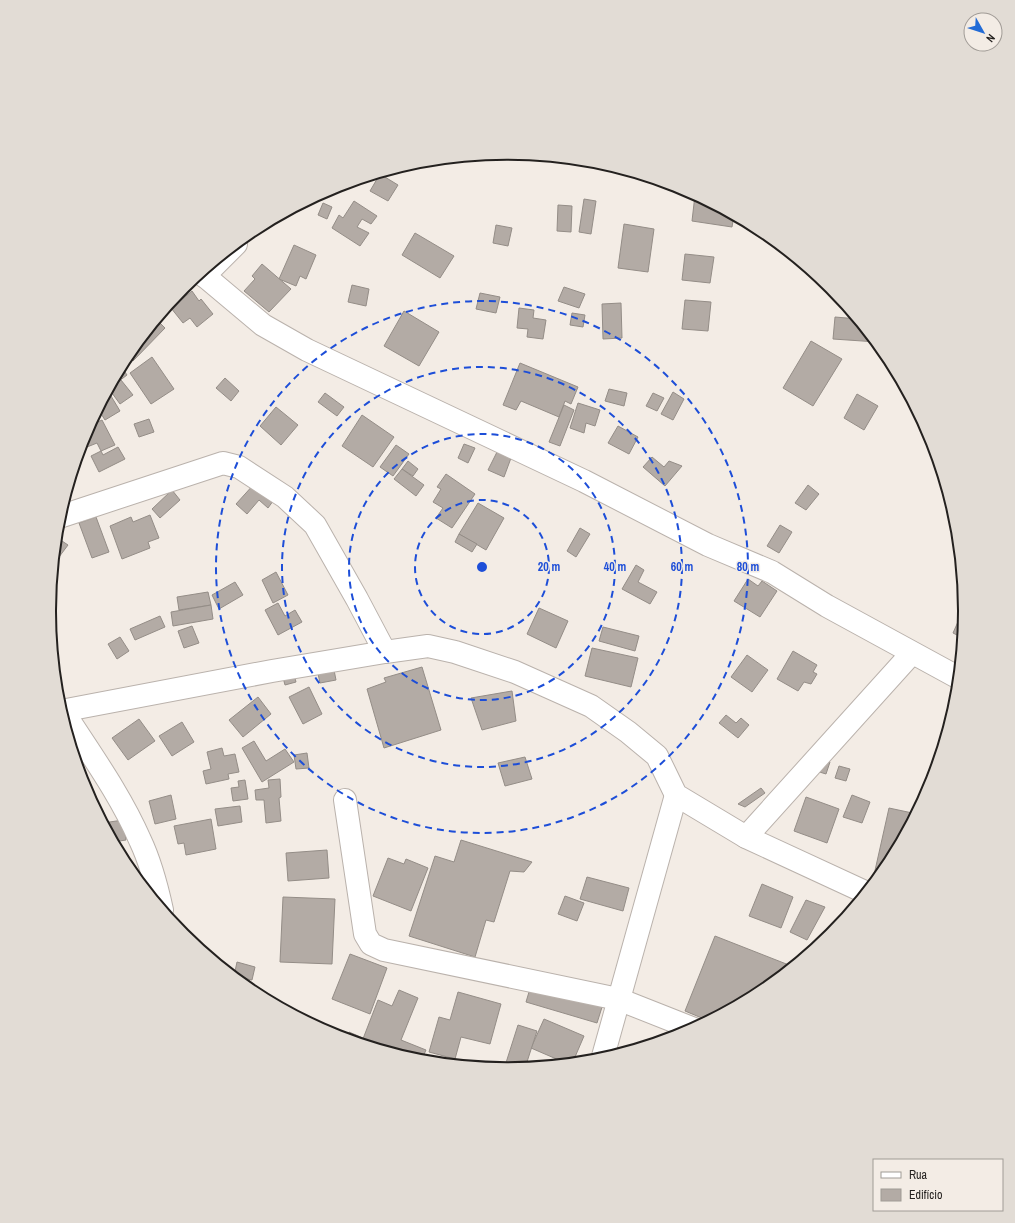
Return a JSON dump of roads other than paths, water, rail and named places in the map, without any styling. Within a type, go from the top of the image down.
[{"type":"street","points":[[205,277],[264,324],[307,350],[584,481],[708,545],[772,572],[827,606],[954,675]]},
{"type":"street","points":[[67,514],[223,463],[239,467],[285,498],[315,525],[385,652]]},
{"type":"street","points":[[67,710],[385,652],[428,646],[455,652],[515,672],[591,706],[628,732],[657,756],[676,795],[746,837],[862,891]]},
{"type":"street","points":[[746,837],[912,653]]},
{"type":"street","points":[[70,723],[115,792],[140,840],[159,898]]},
{"type":"street","points":[[604,1052],[676,795]]},
{"type":"street","points":[[345,800],[365,934],[371,944],[384,950],[618,999],[686,1026]]}]
